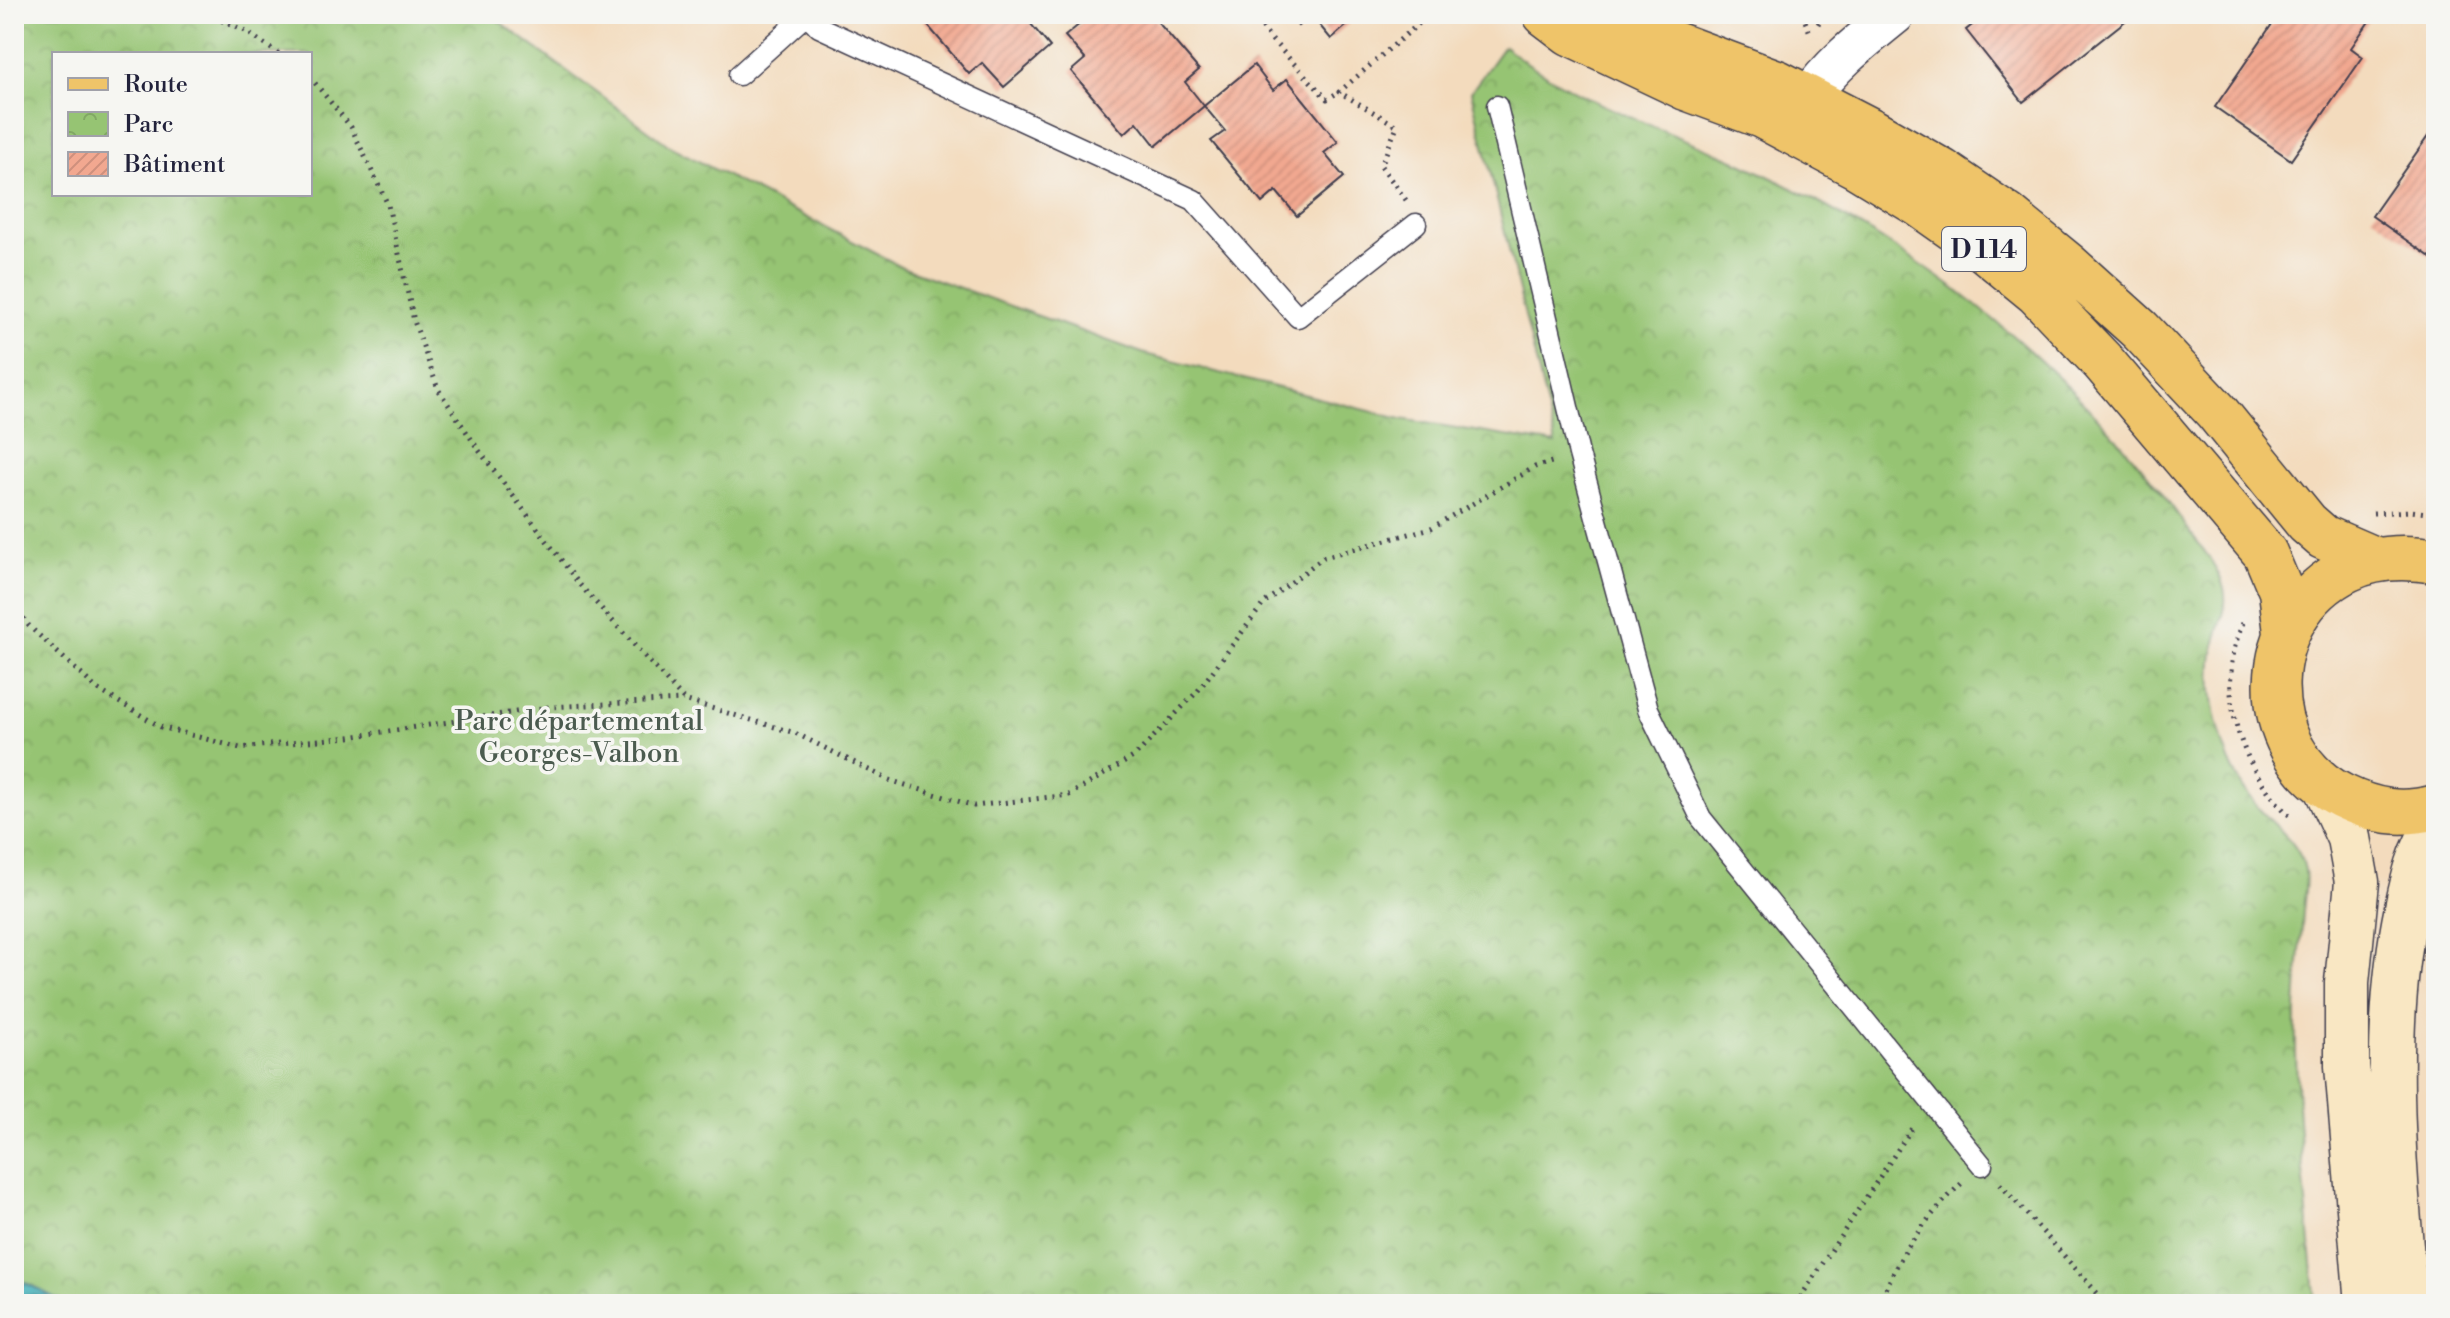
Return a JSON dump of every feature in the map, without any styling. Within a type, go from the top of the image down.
[{"type":"main road","name":"D 114","points":[[1605,14],[1632,28],[1777,82],[1942,171],[2008,216],[2140,330],[2216,411],[2307,523],[2323,537],[2376,560]]},
{"type":"main road","name":"D 114","points":[[1528,22],[1570,33],[1686,88],[1762,116],[1856,166],[1920,205],[1987,252],[2027,285],[2103,362],[2265,553],[2281,591],[2286,633]]},
{"type":"main road","points":[[2436,561],[2407,556],[2376,560],[2347,569],[2322,586],[2301,607],[2286,633],[2276,666],[2276,701],[2284,734],[2301,763],[2326,788],[2366,808],[2411,813],[2436,807]]},
{"type":"main road","points":[[2326,788],[2349,838],[2357,882],[2347,982],[2347,1066],[2367,1304]]},
{"type":"main road","points":[[2406,1304],[2395,1169],[2393,1005],[2399,947],[2411,890],[2419,859],[2436,828]]},
{"type":"street","points":[[1808,98],[1824,75],[1895,14]]},
{"type":"lane","points":[[739,75],[807,14],[819,27],[1194,200],[1298,317],[1416,224]]},
{"type":"lane","points":[[1497,106],[1579,454],[1648,709],[1701,818],[1982,1165]]},
{"type":"path","points":[[207,14],[245,31],[276,52]]},
{"type":"path","points":[[1253,14],[1272,40],[1327,99],[1430,14]]},
{"type":"path","points":[[1494,14],[1528,22]]},
{"type":"path","points":[[312,79],[351,127],[388,205],[414,321],[438,389],[478,449],[580,585],[684,700]]},
{"type":"path","points":[[1339,92],[1397,126],[1381,166],[1418,217],[1416,224]]},
{"type":"path","points":[[14,605],[29,626],[97,689],[161,727],[240,748],[349,737],[549,707],[684,700],[795,733],[889,780],[974,806],[1069,795],[1135,756],[1197,692],[1264,603],[1324,557],[1431,528],[1535,467],[1579,454]]},
{"type":"path","points":[[2244,620],[2234,642],[2231,674],[2236,724],[2243,748],[2258,779],[2299,824]]},
{"type":"path","points":[[1796,1304],[1930,1101]]},
{"type":"path","points":[[1881,1304],[1888,1280],[1939,1205],[1982,1165],[2107,1304]]},
{"type":"green space","name":"Parc départemental Georges-Valbon","points":[[14,14],[489,14],[671,147],[904,268],[1145,354],[1401,419],[1556,444],[1471,92],[1504,46],[1554,80],[1581,94],[1766,175],[1832,210],[1938,277],[1978,307],[2057,376],[2129,452],[2205,552],[2218,574],[2224,589],[2225,604],[2212,656],[2212,677],[2222,739],[2243,788],[2291,842],[2305,870],[2296,1048],[2302,1158],[2316,1304],[14,1304]]},
{"type":"water","points":[[14,1277],[67,1304],[14,1304]]},
{"type":"building","points":[[918,14],[1041,14],[1030,23],[1050,47],[1004,87],[982,63],[969,74]]},
{"type":"building","points":[[1092,14],[1129,14],[1134,19],[1140,14],[1151,14],[1199,70],[1185,82],[1204,106],[1156,146],[1137,122],[1124,134],[1071,71],[1085,59],[1065,36]]},
{"type":"building","points":[[1288,14],[1360,14],[1331,39],[1311,15],[1298,26]]},
{"type":"building","points":[[1986,14],[2134,14],[2023,102],[1966,30]]},
{"type":"building","points":[[2279,14],[2374,14],[2351,48],[2363,57],[2291,160],[2215,107]]},
{"type":"building","points":[[1254,65],[1273,90],[1287,79],[1338,142],[1324,153],[1344,177],[1297,216],[1276,191],[1262,203],[1211,141],[1225,131],[1204,106]]},
{"type":"building","points":[[2436,125],[2436,261],[2372,216]]}]
